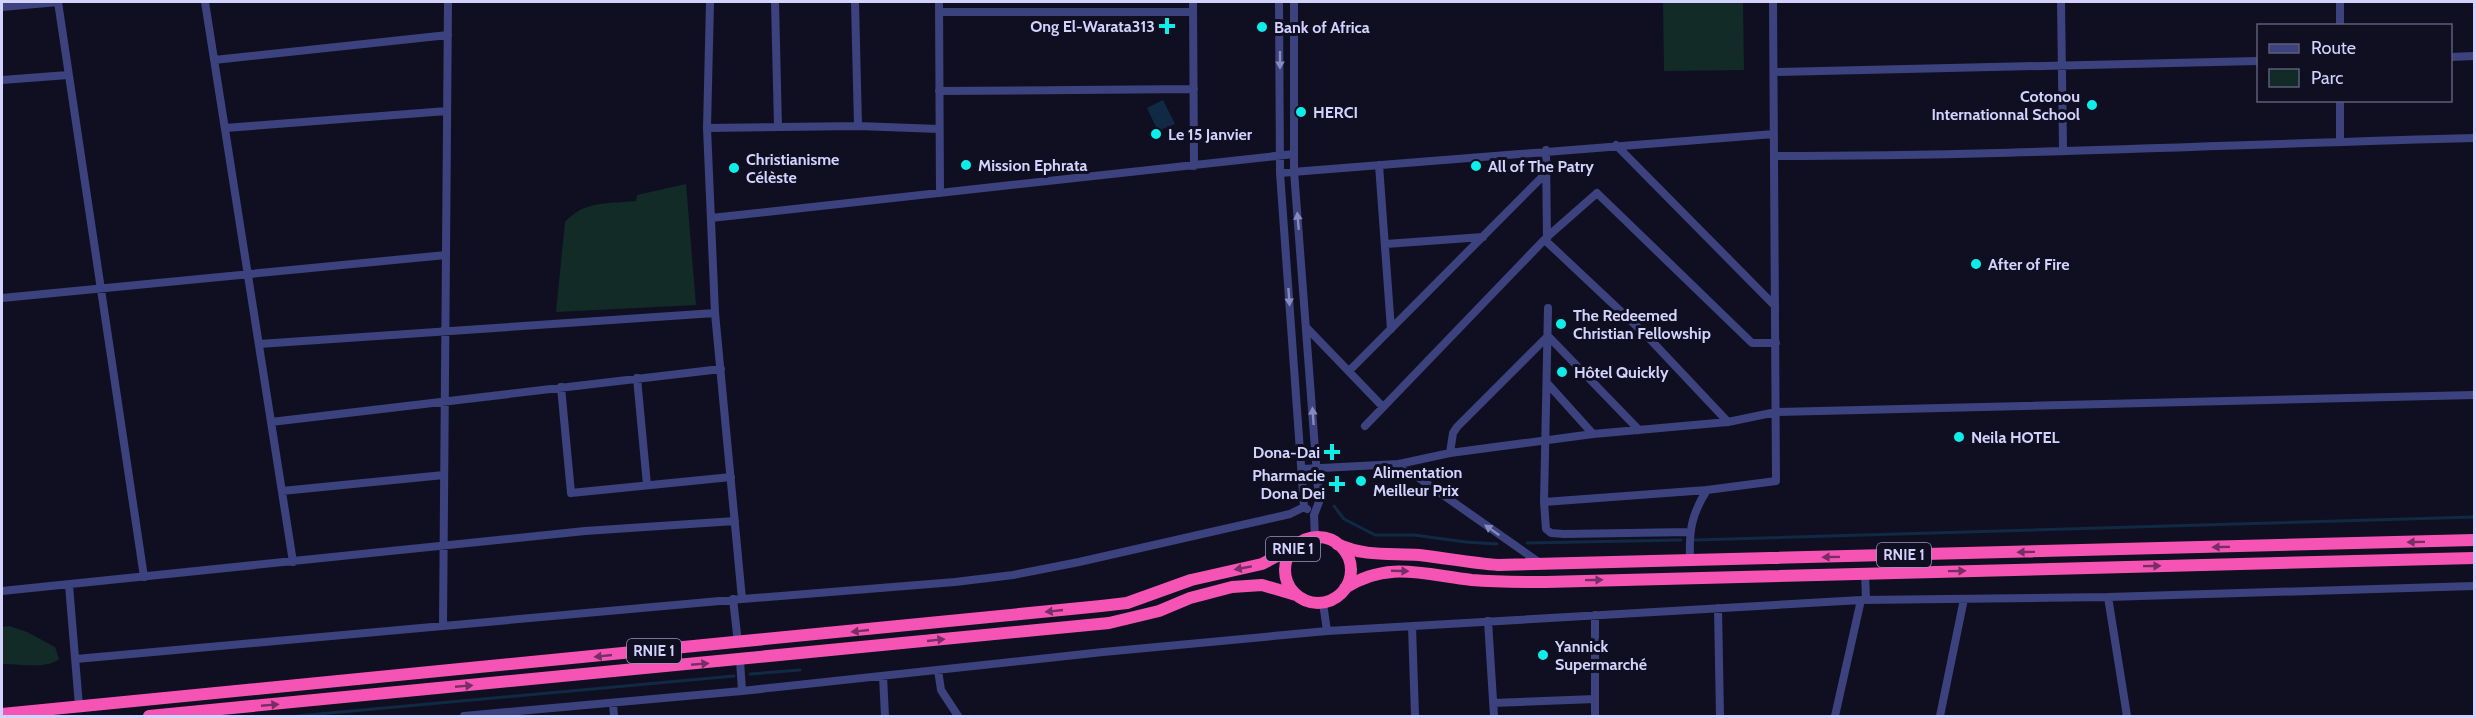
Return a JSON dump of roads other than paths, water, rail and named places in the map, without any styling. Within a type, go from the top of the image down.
[{"type":"highway","name":"RNIE 1","points":[[2,714],[1127,603],[1191,580],[1262,564],[1315,538],[1328,539],[1352,551],[1374,555],[1414,555],[1498,565],[2475,540]]},
{"type":"highway","name":"RNIE 1","points":[[1337,544],[1349,562],[1350,575],[1345,588]]},
{"type":"highway","name":"RNIE 1","points":[[1296,546],[1288,556],[1285,572],[1288,584],[1296,595]]},
{"type":"highway","name":"RNIE 1","points":[[149,717],[1108,623],[1232,587],[1262,585],[1296,595],[1309,602],[1323,603],[1336,598],[1345,588],[1367,575],[1390,571],[1495,582],[2475,558]]},
{"type":"street","points":[[2,7],[58,2],[144,577]]},
{"type":"street","points":[[205,2],[293,562]]},
{"type":"street","points":[[443,626],[448,2]]},
{"type":"street","points":[[710,2],[706,128],[715,313],[735,521],[738,643]]},
{"type":"street","points":[[776,2],[778,127]]},
{"type":"street","points":[[855,2],[858,126]]},
{"type":"street","points":[[939,2],[940,194]]},
{"type":"street","points":[[1193,2],[1194,166]]},
{"type":"street","points":[[1279,2],[1280,173],[1304,507],[1314,515]]},
{"type":"street","points":[[1294,2],[1294,171],[1319,502],[1314,515],[1315,538]]},
{"type":"street","points":[[1544,502],[1707,490],[1776,481],[1773,2]]},
{"type":"street","points":[[2061,2],[2063,149]]},
{"type":"street","points":[[2340,2],[2340,24]]},
{"type":"street","points":[[939,12],[1193,12]]},
{"type":"street","points":[[214,60],[448,35]]},
{"type":"street","points":[[2452,57],[2475,56]]},
{"type":"street","points":[[1774,72],[2257,61]]},
{"type":"street","points":[[2,80],[68,75]]},
{"type":"street","points":[[939,91],[1194,89]]},
{"type":"street","points":[[2340,102],[2340,141]]},
{"type":"street","points":[[225,128],[447,111]]},
{"type":"street","points":[[706,128],[858,126],[939,129]]},
{"type":"street","points":[[1280,173],[1546,150],[1774,134]]},
{"type":"street","points":[[1774,156],[1922,156],[2063,149],[2475,138]]},
{"type":"street","points":[[1616,145],[1775,306]]},
{"type":"street","points":[[1546,150],[1548,242],[1647,336],[1728,422]]},
{"type":"street","points":[[711,218],[1294,154]]},
{"type":"street","points":[[1380,165],[1391,329]]},
{"type":"street","points":[[1349,371],[1546,173]]},
{"type":"street","points":[[1365,426],[1548,237],[1592,195],[1600,194],[1752,343],[1776,343]]},
{"type":"street","points":[[1386,244],[1483,237]]},
{"type":"street","points":[[2,298],[446,255]]},
{"type":"street","points":[[1548,308],[1544,502],[1546,529],[1551,533],[1689,532]]},
{"type":"street","points":[[259,344],[715,313]]},
{"type":"street","points":[[1306,327],[1383,407]]},
{"type":"street","points":[[1548,336],[1639,430]]},
{"type":"street","points":[[1450,453],[1457,427],[1548,336]]},
{"type":"street","points":[[271,422],[721,369]]},
{"type":"street","points":[[637,378],[647,485]]},
{"type":"street","points":[[1547,383],[1593,434]]},
{"type":"street","points":[[561,387],[569,492],[731,477]]},
{"type":"street","points":[[1302,469],[1399,464],[1450,453],[1593,434],[1728,422],[1776,412],[2475,395]]},
{"type":"street","points":[[1399,464],[1540,564]]},
{"type":"street","points":[[282,491],[444,475]]},
{"type":"street","points":[[1690,560],[1689,532],[1695,508],[1707,490]]},
{"type":"street","points":[[76,659],[738,599],[893,588],[1014,575],[1158,545],[1290,514],[1304,507]]},
{"type":"street","points":[[2,591],[585,531],[735,521]]},
{"type":"street","points":[[1834,717],[1863,600],[1865,573]]},
{"type":"street","points":[[69,585],[79,706]]},
{"type":"street","points":[[464,717],[1327,631],[1863,600],[2108,597],[2475,586]]},
{"type":"street","points":[[2108,597],[2127,717]]},
{"type":"street","points":[[1940,717],[1964,599]]},
{"type":"street","points":[[1323,603],[1327,631]]},
{"type":"street","points":[[1718,608],[1720,717]]},
{"type":"street","points":[[1594,717],[1595,615]]},
{"type":"street","points":[[1488,621],[1494,717]]},
{"type":"street","points":[[1412,626],[1414,717]]},
{"type":"street","points":[[740,660],[742,691]]},
{"type":"street","points":[[938,669],[941,690],[958,717]]},
{"type":"street","points":[[883,676],[885,717]]},
{"type":"street","points":[[1492,703],[1595,699]]},
{"type":"street","points":[[613,703],[614,717]]},
{"type":"water","points":[[1163,100],[1175,124],[1158,131],[1147,108]]},
{"type":"waterway","points":[[1334,506],[1344,519],[1375,535],[1414,535],[1497,544]]},
{"type":"waterway","points":[[1695,540],[2474,517]]},
{"type":"waterway","points":[[1527,543],[1681,540]]},
{"type":"waterway","points":[[750,674],[800,670]]},
{"type":"waterway","points":[[297,716],[734,676]]},
{"type":"place","name":"Ong El-Warata313","points":[[1167,26]]},
{"type":"place","name":"Bank of Africa","points":[[1262,27]]},
{"type":"place","name":"Cotonou Internationnal School","points":[[2092,105]]},
{"type":"place","name":"HERCI","points":[[1301,112]]},
{"type":"place","name":"Le 15 Janvier","points":[[1156,134]]},
{"type":"place","name":"Mission Ephrata","points":[[966,165]]},
{"type":"place","name":"All of The Patry","points":[[1476,166]]},
{"type":"place","name":"Christianisme Célèste","points":[[734,168]]},
{"type":"place","name":"After of Fire","points":[[1976,264]]},
{"type":"place","name":"The Redeemed Christian Fellowship","points":[[1561,324]]},
{"type":"place","name":"Hôtel Quickly","points":[[1562,372]]},
{"type":"place","name":"Neila HOTEL","points":[[1959,437]]},
{"type":"place","name":"Dona-Dai","points":[[1332,452]]},
{"type":"place","name":"Alimentation Meilleur Prix","points":[[1361,481]]},
{"type":"place","name":"Pharmacie Dona Dei","points":[[1337,484]]},
{"type":"place","name":"Yannick Supermarché","points":[[1543,655]]}]
